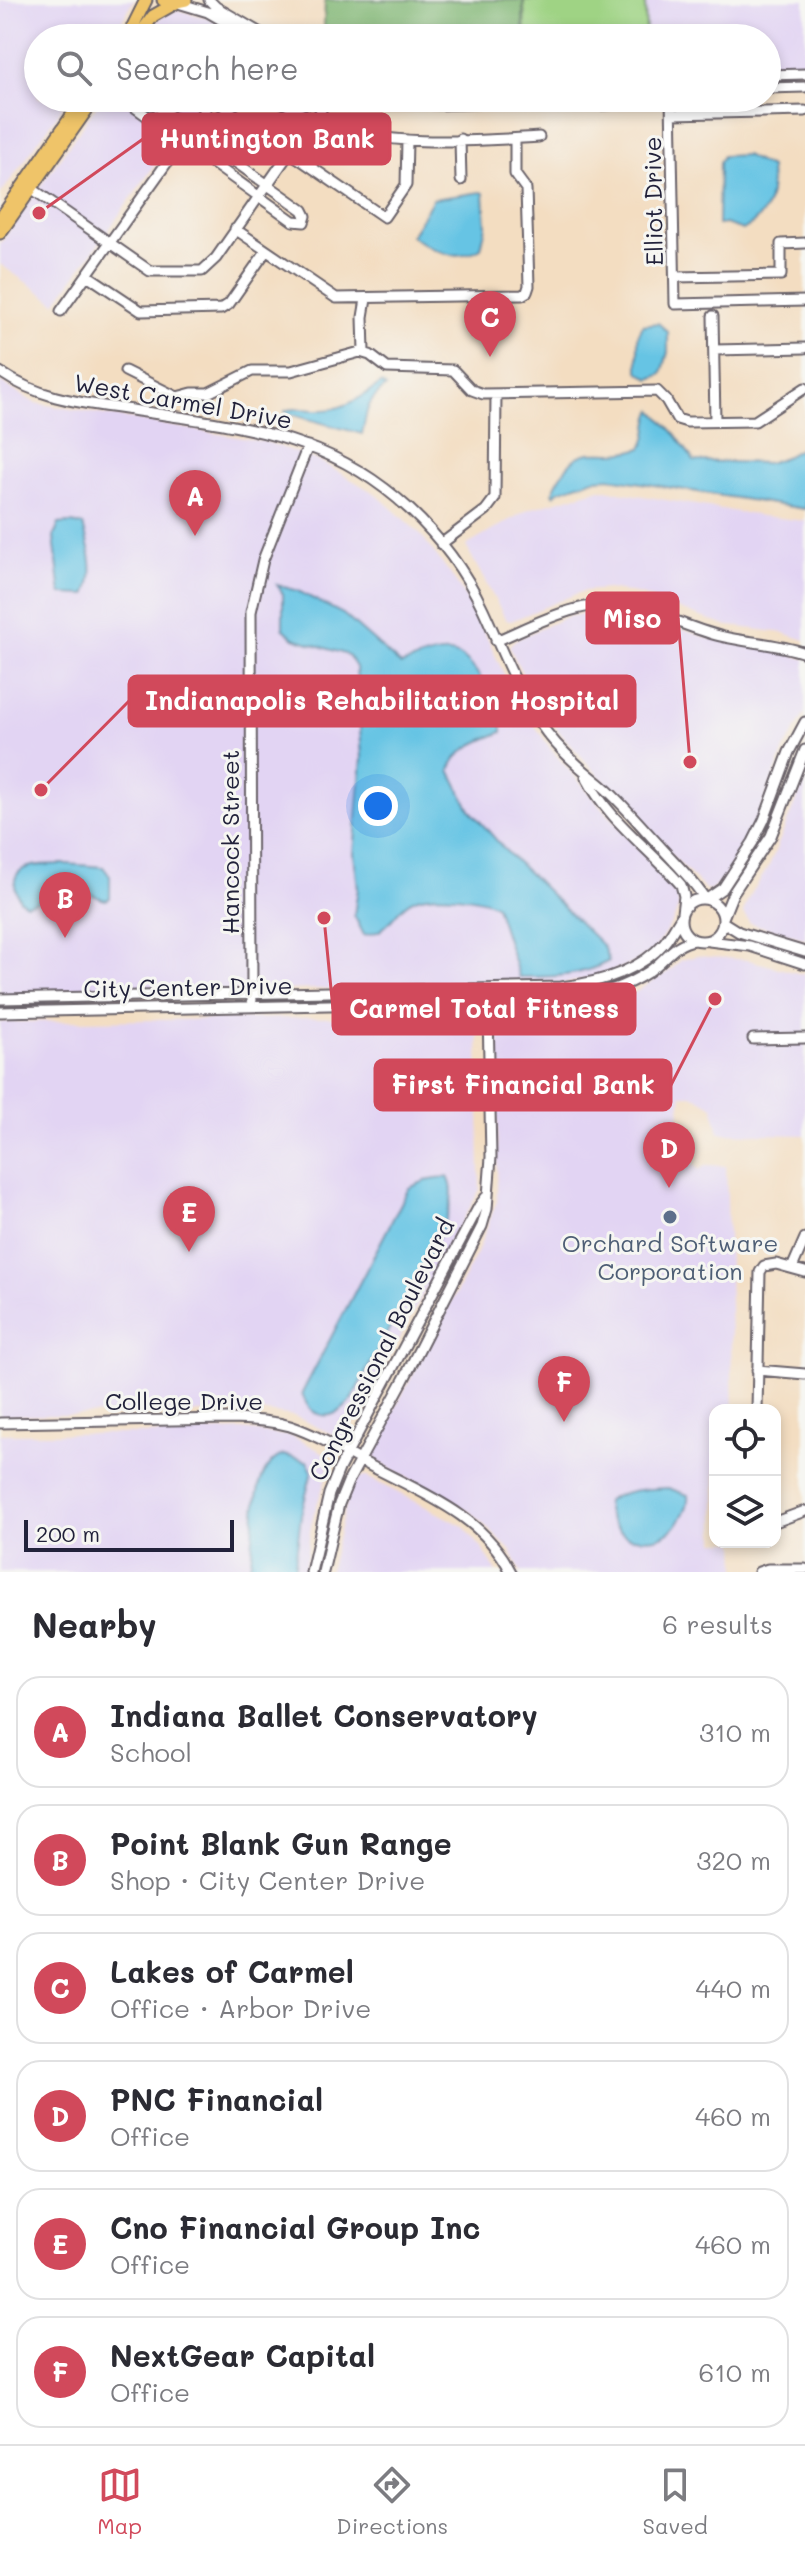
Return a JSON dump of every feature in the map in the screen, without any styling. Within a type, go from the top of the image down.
[{"type":"main road","points":[[134,24],[146,0]]},
{"type":"main road","points":[[163,0],[180,2]]},
{"type":"main road","points":[[148,24],[157,12],[180,2]]},
{"type":"main road","points":[[0,219],[74,112]]},
{"type":"main road","points":[[0,233],[85,112]]},
{"type":"street","points":[[209,0],[245,24]]},
{"type":"street","points":[[180,2],[229,24]]},
{"type":"street","points":[[781,75],[805,74]]},
{"type":"street","points":[[781,88],[805,87]]},
{"type":"street","points":[[781,112],[805,111]]},
{"type":"street","points":[[142,112],[293,221],[304,222],[306,216],[303,210],[165,112]]},
{"type":"street","points":[[61,311],[203,112]]},
{"type":"street","points":[[230,112],[384,217],[406,185],[407,140]]},
{"type":"street","points":[[300,112],[354,133],[407,140],[539,137]]},
{"type":"street","points":[[31,188],[150,271],[201,271],[216,258],[320,112]]},
{"type":"street","points":[[672,114],[761,112]]},
{"type":"street","name":"Elliot Drive","points":[[672,114],[675,304],[805,301]]},
{"type":"street","points":[[460,139],[461,180]]},
{"type":"street","points":[[235,229],[328,294],[342,299],[522,295],[527,292],[526,189],[515,174],[515,139]]},
{"type":"street","points":[[675,277],[781,275],[781,244],[805,243]]},
{"type":"street","points":[[87,275],[141,311],[225,307],[266,251]]},
{"type":"street","points":[[364,352],[366,299]]},
{"type":"street","points":[[713,316],[715,421]]},
{"type":"street","points":[[714,350],[805,348]]},
{"type":"street","points":[[125,371],[182,398],[192,393],[208,393],[252,371],[291,371],[364,352],[387,368],[453,370],[476,392],[651,390],[661,393],[673,415],[682,422],[755,421],[804,392]]},
{"type":"street","name":"West Carmel Drive","points":[[0,372],[25,387],[58,399],[258,431],[308,446],[358,471],[385,489],[416,515],[441,544],[482,607],[532,711],[548,734],[584,774],[602,803],[681,885],[684,896],[681,915]]},
{"type":"street","points":[[441,544],[486,510],[495,498],[496,394]]},
{"type":"street","name":"Hancock Street","points":[[252,1007],[251,612],[263,560],[308,446]]},
{"type":"street","points":[[496,641],[565,612],[610,605],[639,609],[721,636],[788,646],[805,653]]},
{"type":"street","points":[[805,722],[789,752],[770,806],[753,842],[725,886],[706,899],[692,901],[681,915],[684,932],[700,940],[750,946],[805,964]]},
{"type":"street","points":[[700,940],[718,933],[733,893],[771,836],[805,750]]},
{"type":"street","name":"West Carmel Drive","points":[[584,774],[600,784],[706,899]]},
{"type":"street","points":[[706,899],[717,905],[723,920],[739,932],[805,952]]},
{"type":"street","name":"City Center Drive","points":[[0,999],[561,987],[611,976],[656,952],[670,936],[681,915]]},
{"type":"street","name":"City Center Drive","points":[[0,1012],[568,1000],[606,992],[640,977],[678,945],[700,940]]},
{"type":"street","name":"Congressional Boulevard","points":[[323,1572],[339,1504],[348,1482],[482,1226],[487,1209],[491,1157],[492,989]]},
{"type":"street","points":[[753,1039],[805,1038]]},
{"type":"street","name":"Congressional Boulevard","points":[[311,1572],[329,1494],[347,1453],[486,1197]]},
{"type":"street","points":[[792,1268],[805,1238]]},
{"type":"street","points":[[757,1404],[760,1272],[768,1264],[805,1272]]},
{"type":"street","points":[[757,1370],[805,1374]]},
{"type":"street","name":"College Drive","points":[[0,1423],[262,1420],[304,1431],[467,1519],[492,1544],[511,1572]]},
{"type":"street","points":[[781,1520],[805,1511]]},
{"type":"street","points":[[759,1572],[768,1569],[805,1569]]},
{"type":"shaded area","points":[[0,0],[134,0],[120,24],[24,24],[24,112],[59,112],[0,195]]},
{"type":"shaded area","points":[[523,0],[805,0],[805,64],[781,65],[781,24],[523,24]]},
{"type":"shaded area","points":[[178,10],[223,24],[156,24],[161,17]]},
{"type":"shaded area","points":[[92,112],[193,112],[56,303],[0,264],[0,244]]},
{"type":"shaded area","points":[[0,382],[35,403],[267,442],[321,462],[376,494],[420,534],[449,572],[475,612],[513,693],[552,751],[662,874],[676,885],[679,906],[654,950],[634,963],[598,977],[562,984],[0,996]]},
{"type":"shaded area","points":[[600,489],[805,521],[805,640],[784,633],[723,625],[641,595],[608,589],[583,591],[511,621],[506,620],[466,546],[529,509]]},
{"type":"shaded area","points":[[606,610],[646,617],[708,638],[776,649],[805,659],[805,713],[784,750],[752,833],[723,880],[710,891],[673,857],[561,734],[533,696],[509,646],[515,640],[566,617]]},
{"type":"shaded area","points":[[805,779],[805,939],[750,923],[743,913],[748,899],[769,866]]},
{"type":"shaded area","points":[[697,956],[748,960],[805,975],[805,1135],[719,1133],[713,1106],[692,1095],[682,1095],[676,1139],[668,1147],[682,1151],[699,1170],[706,1165],[726,1166],[733,1404],[709,1404],[709,1548],[736,1548],[737,1572],[521,1572],[510,1550],[472,1513],[378,1462],[375,1446],[477,1253],[497,1201],[498,1014],[561,1011],[601,1003],[636,992],[681,960]]},
{"type":"shaded area","points":[[467,1016],[476,1021],[478,1027],[480,1189],[346,1437],[340,1438],[294,1416],[267,1412],[0,1416],[0,1022]]},
{"type":"shaded area","points":[[242,1430],[292,1436],[328,1455],[328,1473],[312,1519],[304,1572],[0,1572],[0,1434]]},
{"type":"shaded area","points":[[365,1476],[463,1526],[497,1572],[329,1572],[349,1492],[360,1477]]},
{"type":"green space","points":[[325,0],[523,0],[523,24],[324,24]]},
{"type":"green space","points":[[524,0],[645,0],[646,24],[525,24]]},
{"type":"water","points":[[745,155],[770,168],[768,204],[759,217],[743,230],[718,225],[719,162],[723,156]]},
{"type":"water","points":[[484,193],[486,226],[481,248],[453,255],[436,250],[411,236],[433,199]]},
{"type":"water","points":[[658,323],[668,332],[668,352],[662,374],[650,379],[638,371],[638,336],[643,325]]},
{"type":"water","points":[[381,384],[386,387],[370,403],[362,434],[285,411],[339,407]]},
{"type":"water","points":[[653,410],[694,461],[768,463],[805,446],[805,509],[610,478],[594,479],[554,495],[552,493],[562,474],[581,455],[642,448]]},
{"type":"water","points":[[59,524],[83,525],[88,543],[91,578],[86,595],[61,594],[54,537]]},
{"type":"water","points":[[277,585],[298,591],[343,614],[401,665],[443,653],[462,657],[471,665],[498,711],[502,732],[464,750],[450,770],[470,810],[505,850],[603,946],[609,961],[576,973],[519,977],[496,906],[457,896],[415,899],[380,930],[364,935],[354,915],[358,888],[354,854],[362,758],[356,667],[348,655],[294,638],[283,628],[283,594]]},
{"type":"water","points":[[66,864],[103,867],[110,876],[110,898],[106,900],[87,893],[71,892],[26,904],[20,900],[15,887],[19,872],[36,866]]},
{"type":"water","points":[[448,1177],[452,1196],[443,1228],[350,1402],[336,1413],[316,1413],[310,1409],[302,1393],[409,1188]]},
{"type":"water","points":[[283,1455],[307,1461],[312,1471],[301,1515],[294,1572],[249,1572],[259,1489],[272,1462]]},
{"type":"water","points":[[668,1488],[688,1495],[688,1499],[675,1527],[658,1538],[628,1537],[609,1517],[607,1501],[614,1497],[636,1490]]},
{"type":"place","name":"Huntington Bank","points":[[39,213]]},
{"type":"place","name":"Lakes of Carmel","points":[[490,357]]},
{"type":"place","name":"Indiana Ballet Conservatory","points":[[195,536]]},
{"type":"place","name":"Miso","points":[[690,762]]},
{"type":"place","name":"Indianapolis Rehabilitation Hospital","points":[[41,790]]},
{"type":"place","name":"Carmel Total Fitness","points":[[324,918]]},
{"type":"place","name":"Point Blank Gun Range","points":[[65,938]]},
{"type":"place","name":"First Financial Bank","points":[[715,999]]},
{"type":"place","name":"PNC Financial","points":[[669,1188]]},
{"type":"place","name":"Orchard Software Corporation","points":[[670,1217]]},
{"type":"place","name":"Cno Financial Group Inc","points":[[189,1252]]},
{"type":"place","name":"NextGear Capital","points":[[564,1422]]}]
